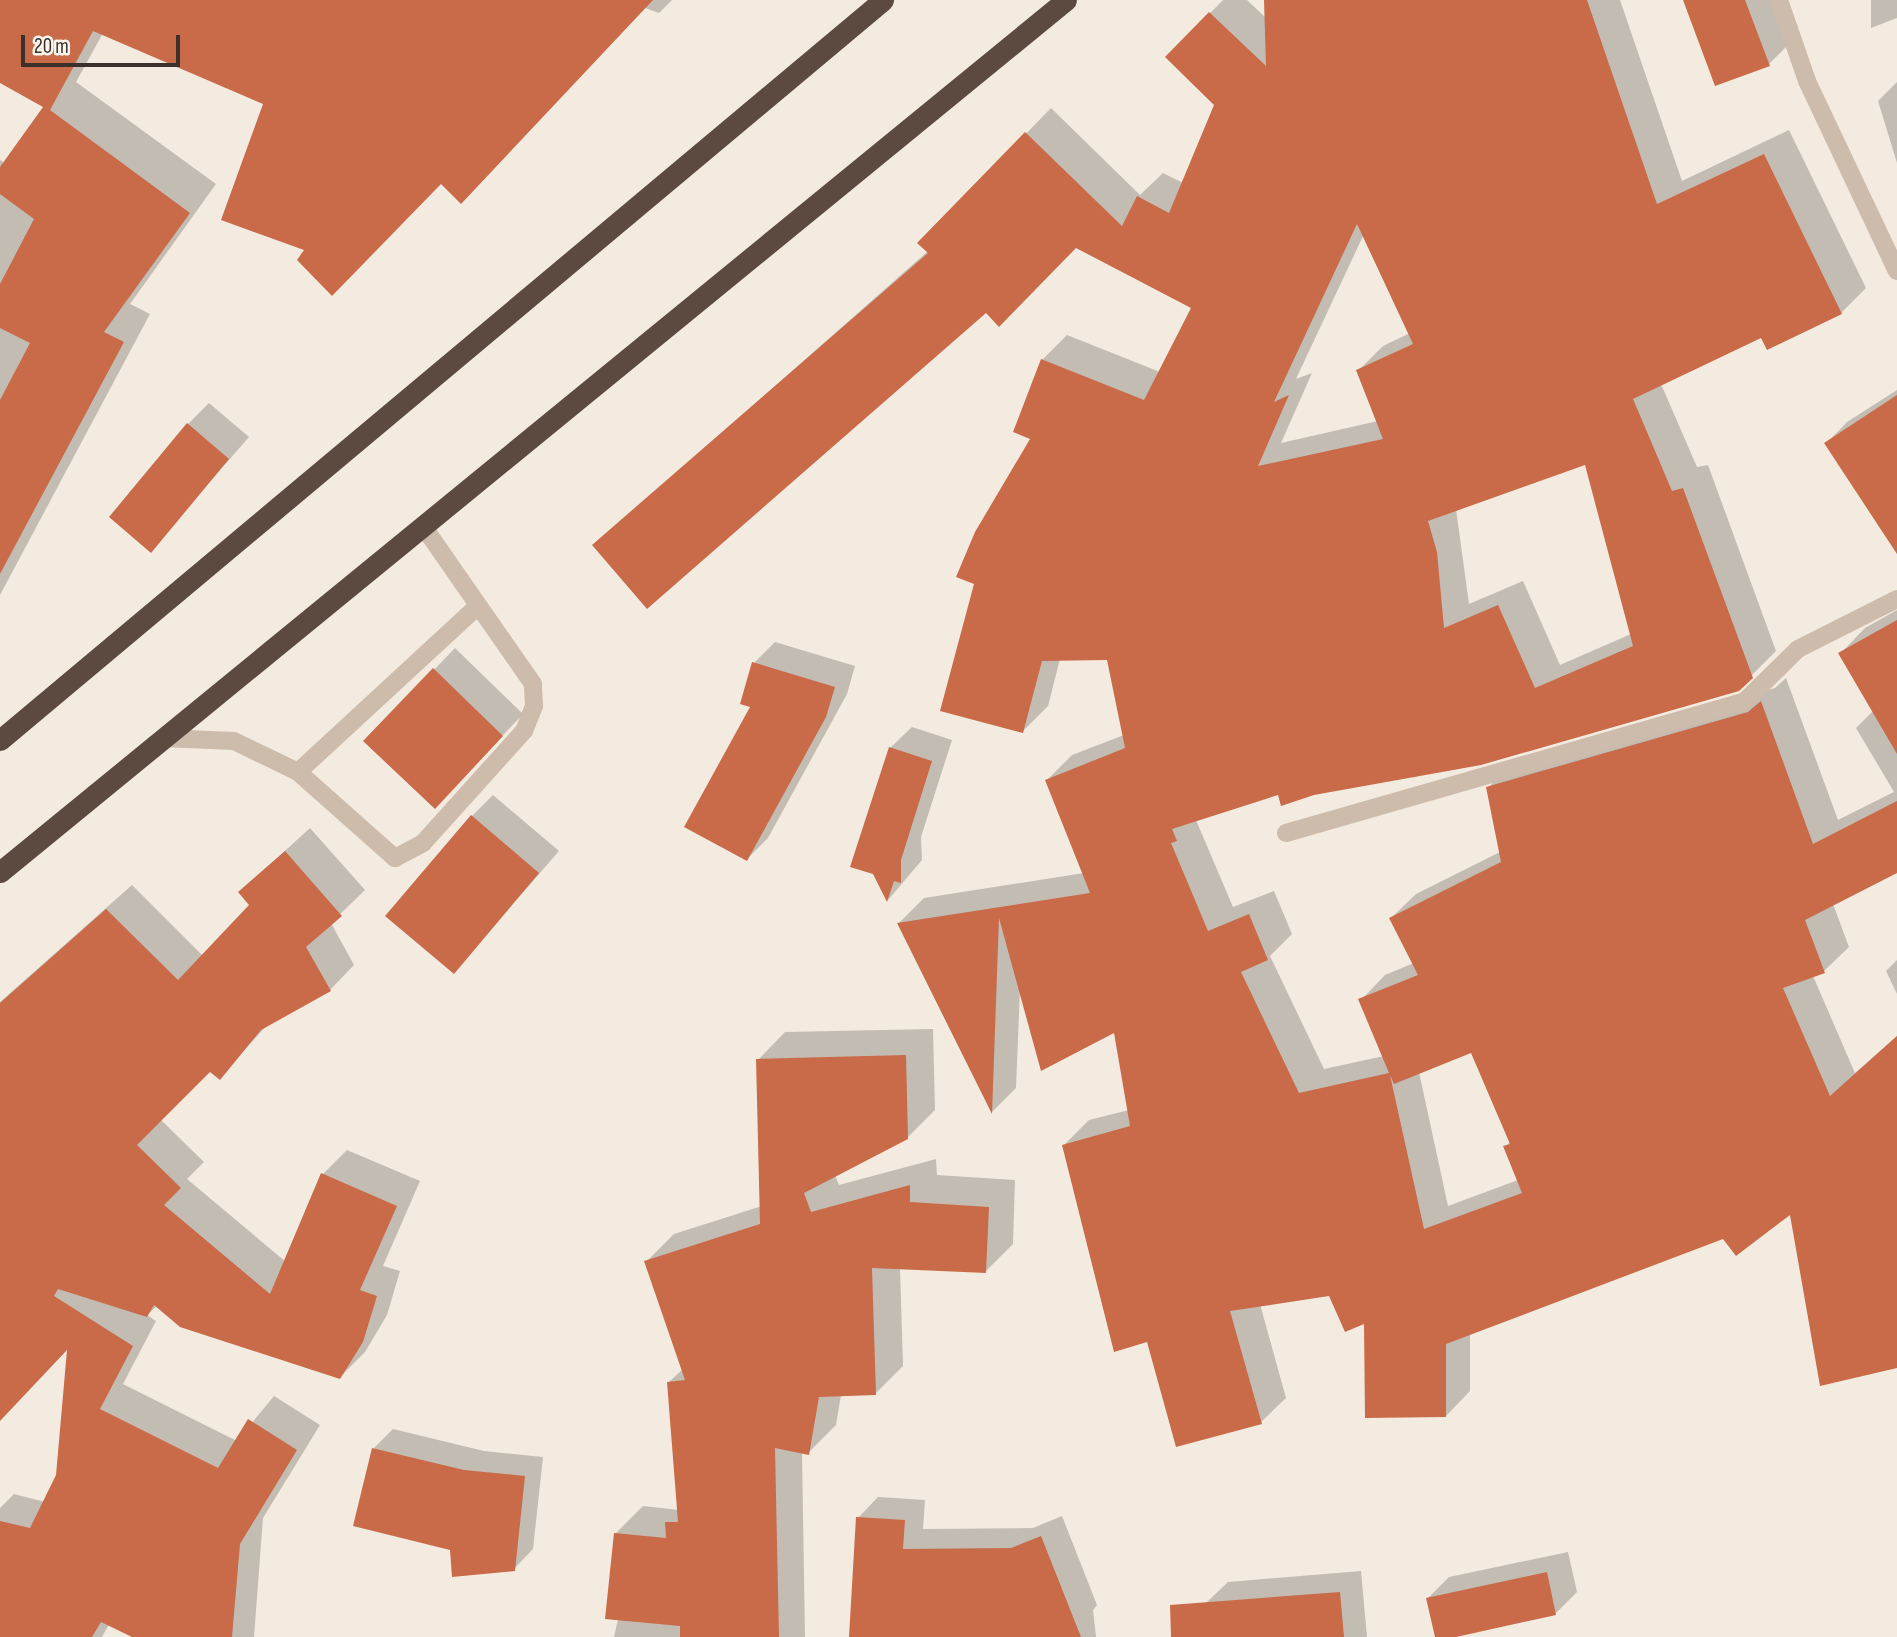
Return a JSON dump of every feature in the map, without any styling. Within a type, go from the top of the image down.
[{"type":"highway","points":[[0,740],[883,0]]},
{"type":"highway","points":[[0,872],[1066,0]]},
{"type":"street","points":[[1779,0],[1807,81],[1897,271]]},
{"type":"street","points":[[163,738],[234,741],[298,772],[395,858],[424,844],[524,731],[534,706],[533,684],[423,526]]},
{"type":"street","points":[[1286,833],[1745,701],[1798,649],[1897,599]]},
{"type":"street","points":[[298,772],[477,607]]},
{"type":"building","points":[[0,0],[653,0],[461,204],[441,184],[332,296],[297,260],[304,250],[221,220],[263,104],[93,31],[50,110],[190,213],[104,332],[124,342],[0,574],[0,400],[30,343],[0,328],[0,284],[34,219],[0,194],[0,167],[43,107],[0,83]]},
{"type":"building","points":[[1264,0],[1587,0],[1657,204],[1764,154],[1842,314],[1767,350],[1761,338],[1633,399],[1672,491],[1683,488],[1753,678],[1739,691],[1481,765],[1314,795],[1281,806],[1278,795],[1172,829],[1177,841],[1171,843],[1208,931],[1249,914],[1268,960],[1241,972],[1299,1093],[1389,1073],[1358,999],[1418,975],[1389,918],[1501,862],[1486,787],[1748,712],[1761,701],[1813,844],[1897,801],[1897,873],[1805,920],[1825,973],[1783,988],[1830,1096],[1897,1036],[1897,1368],[1820,1386],[1790,1215],[1736,1256],[1723,1239],[1446,1344],[1446,1417],[1365,1418],[1364,1324],[1345,1332],[1329,1296],[1230,1311],[1262,1424],[1176,1447],[1147,1342],[1114,1352],[1062,1145],[1130,1126],[1114,1033],[1041,1071],[999,918],[992,1114],[897,923],[1090,893],[1045,780],[1125,748],[1107,660],[1042,661],[1023,733],[940,711],[974,584],[956,577],[975,532],[1030,439],[1013,432],[1041,359],[1144,400],[1191,308],[1076,248],[999,327],[986,313],[647,609],[592,545],[928,253],[917,243],[1025,132],[1122,226],[1137,196],[1169,213],[1214,105],[1165,57],[1209,12],[1266,66]],"holes":[[[1357,224],[1413,344],[1356,370],[1383,439],[1258,466],[1289,395],[1274,402]],[[1585,465],[1633,646],[1535,688],[1498,605],[1444,628],[1437,552],[1428,521]],[[1471,1053],[1510,1144],[1503,1146],[1522,1193],[1424,1229],[1390,1075],[1394,1084]]]},
{"type":"building","points":[[1683,0],[1745,0],[1770,66],[1715,86]]},
{"type":"building","points":[[1897,395],[1897,554],[1824,443]]},
{"type":"building","points":[[187,423],[229,459],[151,553],[109,517]]},
{"type":"building","points":[[1897,620],[1897,754],[1838,653]]},
{"type":"building","points":[[752,662],[835,687],[826,717],[747,861],[684,827],[750,707],[740,704]]},
{"type":"building","points":[[433,668],[503,736],[435,809],[363,741]]},
{"type":"building","points":[[889,747],[932,761],[901,860],[901,883],[894,881],[887,902],[873,874],[850,867]]},
{"type":"building","points":[[471,815],[539,873],[454,974],[385,916]]},
{"type":"building","points":[[285,851],[342,916],[306,947],[331,991],[261,1030],[220,1080],[210,1072],[137,1145],[181,1188],[164,1205],[270,1294],[321,1173],[397,1206],[360,1290],[377,1296],[363,1342],[340,1379],[180,1327],[154,1305],[147,1317],[58,1289],[54,1296],[133,1346],[100,1409],[218,1468],[248,1419],[297,1450],[240,1544],[232,1637],[132,1637],[101,1622],[92,1637],[0,1637],[0,1521],[30,1528],[56,1475],[67,1350],[0,1421],[0,1003],[106,909],[178,980],[249,905],[238,892]]},
{"type":"building","points":[[906,1055],[908,1139],[804,1193],[811,1212],[910,1185],[910,1202],[989,1207],[986,1273],[872,1268],[876,1395],[819,1397],[809,1455],[775,1448],[779,1637],[680,1637],[680,1626],[605,1619],[614,1533],[666,1538],[665,1522],[678,1522],[667,1382],[685,1380],[644,1261],[760,1224],[756,1059]]},
{"type":"building","points":[[372,1448],[464,1470],[525,1476],[515,1571],[452,1577],[450,1550],[353,1526]]},
{"type":"building","points":[[856,1517],[905,1520],[903,1549],[1011,1548],[1041,1536],[1081,1637],[849,1637]]},
{"type":"building","points":[[1547,1572],[1556,1615],[1456,1637],[1435,1637],[1426,1598]]},
{"type":"building","points":[[1340,1592],[1344,1637],[1171,1637],[1170,1605]]}]
